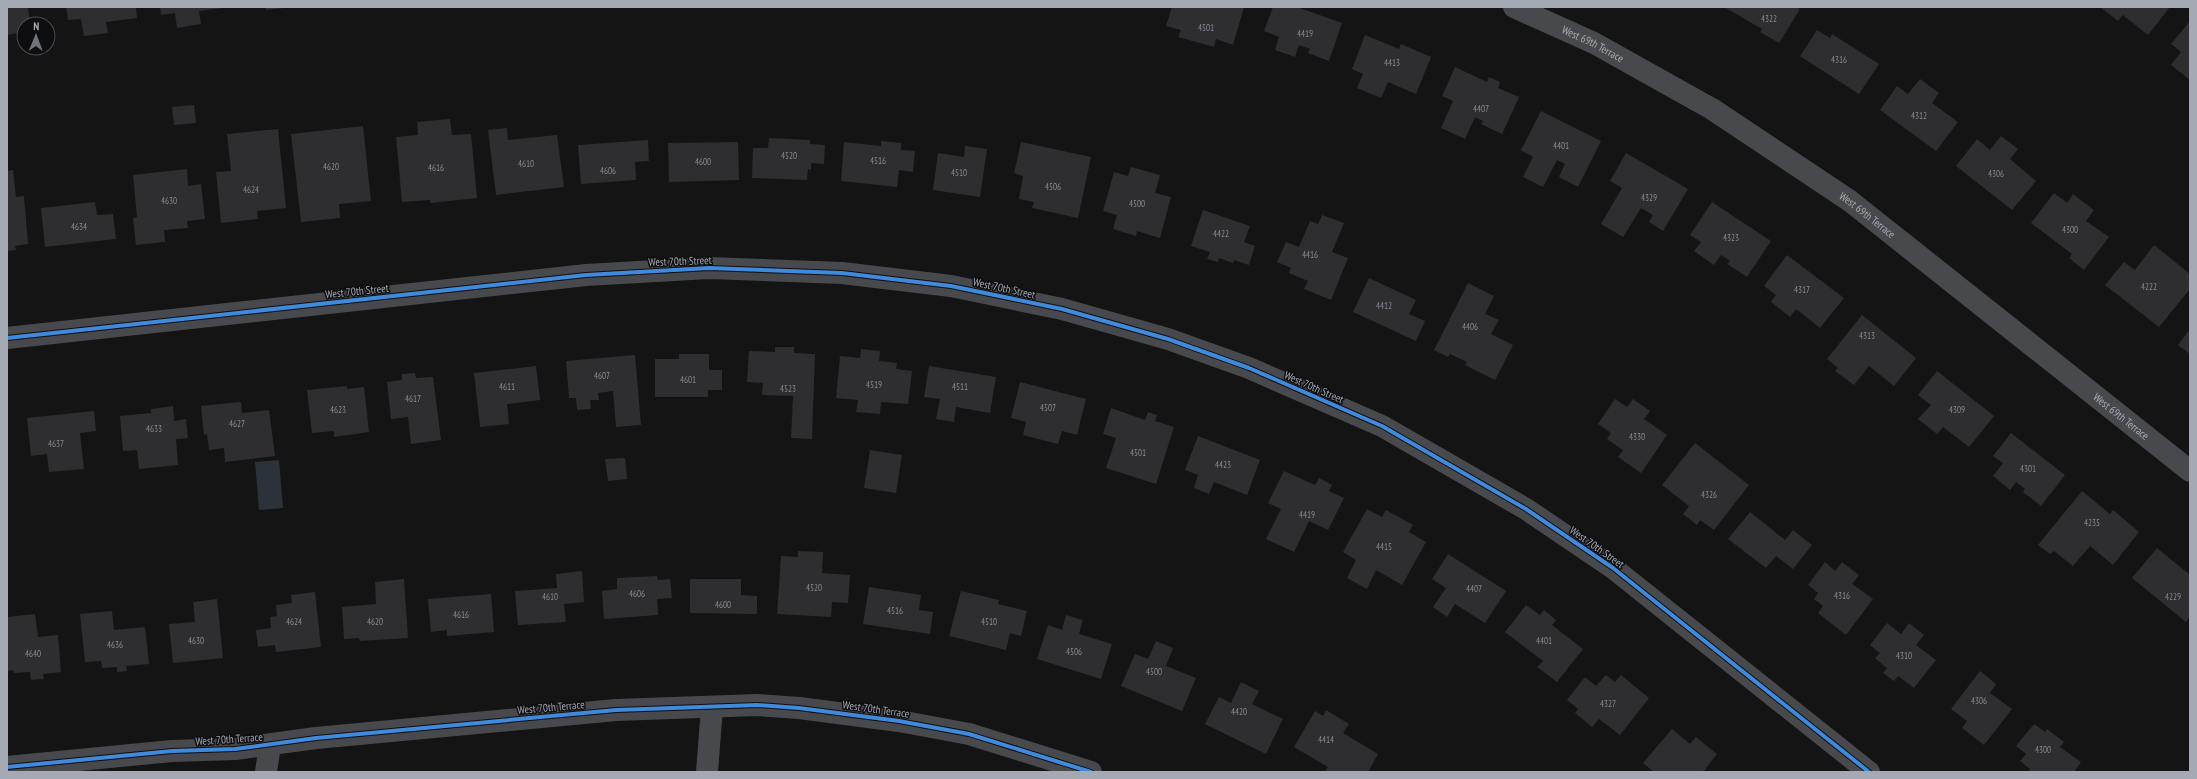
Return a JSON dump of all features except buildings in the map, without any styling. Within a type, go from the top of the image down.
[{"type":"street","name":"West 69th Terrace","points":[[1514,7],[1594,43],[1712,109],[1850,201],[2190,471]]},
{"type":"street","name":"West 70th Street","points":[[7,338],[586,275],[709,268],[842,273],[943,285],[1062,309],[1168,339],[1256,371],[1382,426],[1526,509],[1613,568],[1869,772]]},
{"type":"street","name":"West 70th Terrace","points":[[7,766],[172,751],[270,745],[316,738],[616,710],[757,706],[799,708],[898,721],[969,734],[1091,772]]},
{"type":"street","points":[[707,772],[712,707]]},
{"type":"street","points":[[266,772],[270,745]]},
{"type":"shaded area","points":[[279,460],[283,508],[259,510],[255,462]]},
{"type":"cycle path","points":[[7,338],[586,275],[709,268],[842,273],[951,286],[1062,309],[1168,339],[1249,368],[1382,426],[1526,509],[1613,568],[1869,772]]},
{"type":"cycle path","points":[[7,767],[172,751],[235,749],[316,738],[616,710],[757,705],[799,708],[899,721],[969,734],[1091,772]]}]
